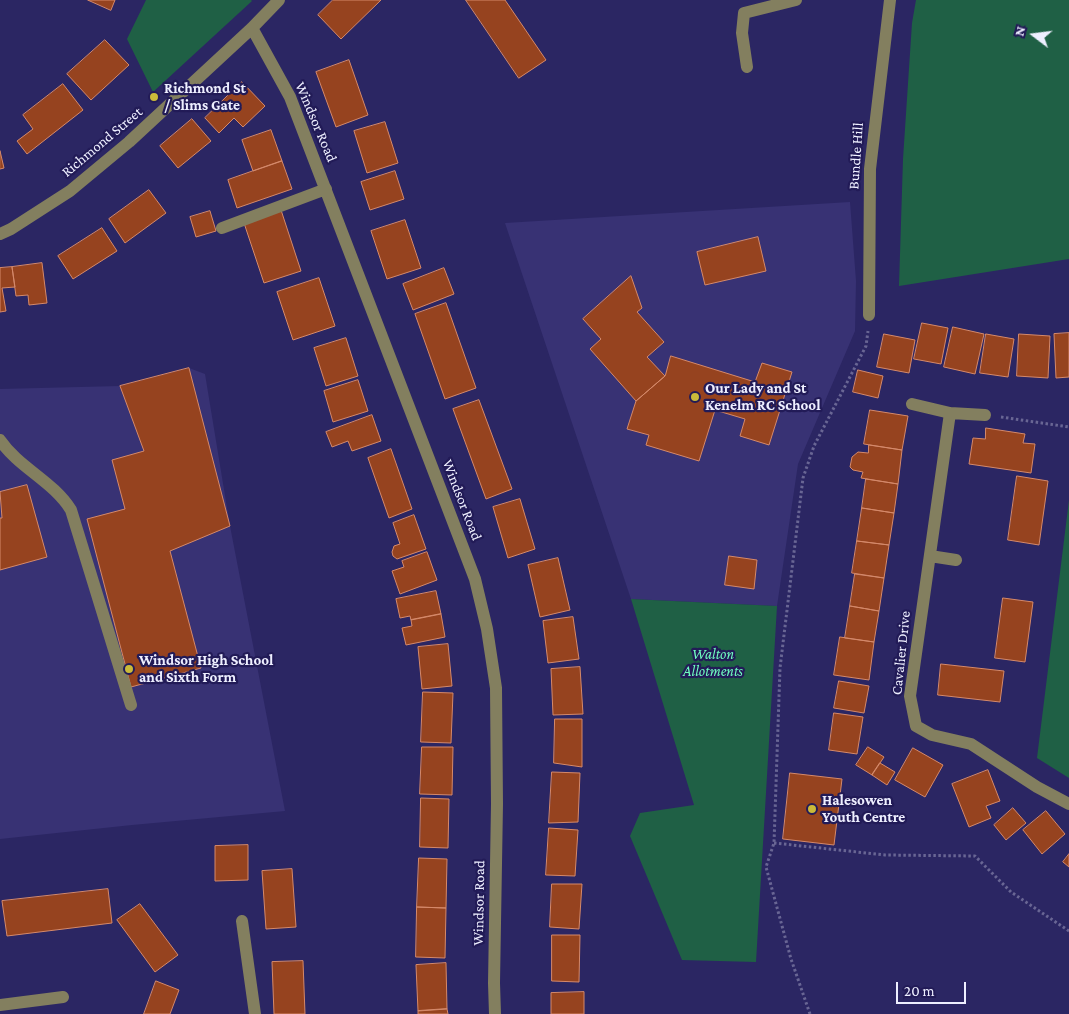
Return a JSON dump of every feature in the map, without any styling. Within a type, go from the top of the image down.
[{"type":"street","name":"Richmond Street","points":[[0,234],[70,191],[129,142],[280,0]]},
{"type":"street","points":[[747,67],[742,33],[744,13],[796,0]]},
{"type":"street","name":"Bundle Hill","points":[[870,315],[870,169],[890,0]]},
{"type":"street","name":"Windsor Road","points":[[252,28],[290,96],[471,571],[487,629],[496,688],[495,1014]]},
{"type":"street","points":[[222,228],[326,189]]},
{"type":"street","points":[[912,404],[950,412],[985,414]]},
{"type":"street","name":"Cavalier Drive","points":[[950,412],[910,696],[916,726],[932,735],[971,744],[1037,787],[1069,804]]},
{"type":"street","points":[[0,440],[18,460],[63,498],[71,510],[131,705]]},
{"type":"street","points":[[930,556],[956,560]]},
{"type":"street","points":[[242,921],[255,1014]]},
{"type":"street","points":[[0,1005],[63,997]]},
{"type":"path","points":[[810,1014],[791,959],[766,867],[774,843],[780,668],[804,478],[814,446],[866,346],[870,315]]},
{"type":"path","points":[[985,414],[1069,427]]},
{"type":"path","points":[[774,843],[885,855],[975,856],[1010,892],[1069,931]]},
{"type":"shaded area","name":"Our Lady and St Kenelm RC School","points":[[850,202],[856,281],[855,331],[798,464],[777,606],[631,599],[505,223]]},
{"type":"shaded area","name":"Windsor High School and Sixth Form","points":[[189,368],[205,374],[230,526],[285,811],[0,839],[0,389],[120,386]]},
{"type":"green space","points":[[146,0],[252,1],[153,92],[127,39]]},
{"type":"green space","points":[[916,0],[1069,0],[1069,259],[899,286],[903,159],[912,23]]},
{"type":"green space","points":[[1069,500],[1069,778],[1037,758]]},
{"type":"green space","name":"Walton Allotments","points":[[631,599],[777,606],[756,962],[682,960],[630,836],[640,813],[694,805]]},
{"type":"building","points":[[88,0],[115,0],[111,10]]},
{"type":"building","points":[[333,0],[381,0],[341,39],[318,15]]},
{"type":"building","points":[[466,0],[505,0],[546,60],[519,78]]},
{"type":"building","points":[[105,40],[129,65],[91,100],[67,74]]},
{"type":"building","points":[[349,60],[368,115],[336,127],[316,72]]},
{"type":"building","points":[[242,82],[265,106],[243,127],[234,118],[219,133],[205,118]]},
{"type":"building","points":[[63,84],[83,110],[27,154],[17,141],[33,129],[23,115]]},
{"type":"building","points":[[192,119],[211,141],[178,168],[160,146]]},
{"type":"building","points":[[385,122],[398,163],[367,173],[354,131]]},
{"type":"building","points":[[271,130],[282,161],[253,171],[242,140]]},
{"type":"building","points":[[0,151],[4,168],[0,169]]},
{"type":"building","points":[[282,161],[292,189],[237,208],[228,180]]},
{"type":"building","points":[[395,171],[404,199],[370,210],[361,182]]},
{"type":"building","points":[[149,190],[166,213],[125,243],[109,219]]},
{"type":"building","points":[[281,210],[301,271],[264,283],[244,223]]},
{"type":"building","points":[[210,211],[216,231],[196,237],[190,217]]},
{"type":"building","points":[[405,220],[421,268],[387,279],[371,231]]},
{"type":"building","points":[[102,228],[117,251],[73,279],[58,256]]},
{"type":"building","points":[[758,237],[766,271],[705,285],[697,252]]},
{"type":"building","points":[[42,263],[47,303],[29,305],[28,295],[16,296],[12,267]]},
{"type":"building","points":[[12,267],[15,287],[2,288],[6,311],[0,312],[0,268]]},
{"type":"building","points":[[444,268],[454,294],[413,310],[403,284]]},
{"type":"building","points":[[631,276],[642,308],[637,312],[664,342],[647,357],[665,376],[636,401],[590,349],[601,339],[583,319]]},
{"type":"building","points":[[319,278],[335,326],[293,340],[277,292]]},
{"type":"building","points":[[446,303],[476,388],[445,399],[415,314]]},
{"type":"building","points":[[922,323],[948,328],[941,364],[914,359]]},
{"type":"building","points":[[953,327],[984,334],[975,374],[944,367]]},
{"type":"building","points":[[1069,333],[1069,377],[1056,378],[1054,334]]},
{"type":"building","points":[[884,334],[915,340],[909,373],[877,367]]},
{"type":"building","points":[[986,334],[1014,339],[1008,377],[980,373]]},
{"type":"building","points":[[1019,334],[1050,336],[1048,378],[1017,376]]},
{"type":"building","points":[[346,338],[358,376],[326,386],[314,348]]},
{"type":"building","points":[[671,356],[755,382],[762,363],[792,372],[769,445],[740,436],[745,419],[715,410],[699,461],[646,445],[649,435],[627,429],[636,401],[665,376]]},
{"type":"building","points":[[189,368],[230,526],[170,551],[201,668],[131,687],[87,519],[125,509],[112,460],[144,451],[120,386]]},
{"type":"building","points":[[858,370],[883,376],[878,398],[853,392]]},
{"type":"building","points":[[358,380],[368,411],[333,422],[324,391]]},
{"type":"building","points":[[479,400],[512,489],[486,499],[453,409]]},
{"type":"building","points":[[870,410],[908,416],[902,450],[864,444]]},
{"type":"building","points":[[372,415],[381,441],[352,451],[348,441],[332,447],[326,432]]},
{"type":"building","points":[[986,428],[1025,434],[1023,443],[1035,444],[1031,473],[969,464],[973,438],[985,439]]},
{"type":"building","points":[[869,445],[902,450],[898,484],[861,478],[863,472],[853,470],[850,467],[852,457],[858,452],[868,453]]},
{"type":"building","points":[[391,449],[412,509],[389,518],[368,458]]},
{"type":"building","points":[[1017,476],[1048,481],[1039,545],[1008,540]]},
{"type":"building","points":[[866,479],[898,484],[894,513],[862,508]]},
{"type":"building","points":[[27,485],[47,557],[0,570],[0,518],[2,518],[0,492]]},
{"type":"building","points":[[520,499],[535,549],[508,558],[493,507]]},
{"type":"building","points":[[862,508],[894,513],[889,545],[857,541]]},
{"type":"building","points":[[414,515],[426,549],[397,559],[393,556],[392,552],[394,546],[400,544],[393,523]]},
{"type":"building","points":[[857,541],[889,545],[884,578],[852,573]]},
{"type":"building","points":[[427,552],[437,580],[400,594],[392,571],[404,567],[402,561]]},
{"type":"building","points":[[729,556],[757,560],[754,589],[725,585]]},
{"type":"building","points":[[558,558],[570,610],[540,617],[528,565]]},
{"type":"building","points":[[855,574],[884,578],[879,611],[850,606]]},
{"type":"building","points":[[436,591],[441,614],[411,620],[410,616],[400,618],[396,599]]},
{"type":"building","points":[[1003,598],[1033,602],[1025,662],[995,658]]},
{"type":"building","points":[[850,606],[879,611],[874,642],[845,638]]},
{"type":"building","points":[[441,614],[445,637],[406,645],[402,628],[412,626],[411,620]]},
{"type":"building","points":[[573,617],[579,659],[548,663],[543,621]]},
{"type":"building","points":[[840,637],[874,642],[869,680],[834,675]]},
{"type":"building","points":[[448,644],[452,686],[422,689],[418,647]]},
{"type":"building","points":[[941,664],[1004,671],[1000,702],[938,695]]},
{"type":"building","points":[[580,667],[583,714],[553,715],[551,669]]},
{"type":"building","points":[[839,681],[869,686],[864,713],[834,708]]},
{"type":"building","points":[[423,692],[453,693],[451,743],[421,742]]},
{"type":"building","points":[[834,713],[863,717],[857,754],[829,750]]},
{"type":"building","points":[[555,719],[582,719],[582,767],[554,763]]},
{"type":"building","points":[[422,747],[453,747],[452,795],[420,794]]},
{"type":"building","points":[[868,747],[884,757],[872,775],[856,765]]},
{"type":"building","points":[[913,748],[943,765],[925,797],[895,780]]},
{"type":"building","points":[[880,763],[895,772],[887,785],[872,775]]},
{"type":"building","points":[[988,770],[1000,801],[986,806],[991,818],[969,827],[952,784]]},
{"type":"building","points":[[552,772],[580,773],[578,822],[549,823]]},
{"type":"building","name":"Halesowen Youth Centre","points":[[790,773],[842,779],[834,845],[783,839]]},
{"type":"building","points":[[421,798],[449,799],[448,848],[420,847]]},
{"type":"building","points":[[1013,808],[1026,823],[1006,840],[994,825]]},
{"type":"building","points":[[1046,811],[1065,834],[1042,854],[1023,830]]},
{"type":"building","points":[[549,828],[578,830],[575,876],[546,875]]},
{"type":"building","points":[[248,845],[248,880],[215,881],[215,846]]},
{"type":"building","points":[[1069,854],[1069,867],[1063,862]]},
{"type":"building","points":[[419,858],[447,859],[446,908],[417,907]]},
{"type":"building","points":[[292,869],[296,927],[266,929],[262,871]]},
{"type":"building","points":[[552,884],[582,884],[579,929],[550,927]]},
{"type":"building","points":[[108,889],[112,923],[7,936],[2,901]]},
{"type":"building","points":[[140,904],[178,955],[155,972],[117,920]]},
{"type":"building","points":[[417,907],[446,908],[445,958],[416,957]]},
{"type":"building","points":[[552,935],[580,935],[579,982],[552,981]]},
{"type":"building","points":[[303,961],[305,1014],[274,1014],[272,962]]},
{"type":"building","points":[[446,963],[447,1009],[418,1011],[416,965]]},
{"type":"building","points":[[156,981],[179,990],[170,1014],[144,1014]]},
{"type":"building","points":[[584,992],[584,1014],[551,1014],[551,993]]},
{"type":"building","points":[[447,1009],[448,1014],[418,1014],[418,1011]]},
{"type":"place","name":"Richmond St / Slims Gate","points":[[154,97]]},
{"type":"place","name":"Our Lady and St Kenelm RC School","points":[[695,397]]},
{"type":"place","name":"Windsor High School and Sixth Form","points":[[129,669]]},
{"type":"place","name":"Halesowen Youth Centre","points":[[812,809]]}]
